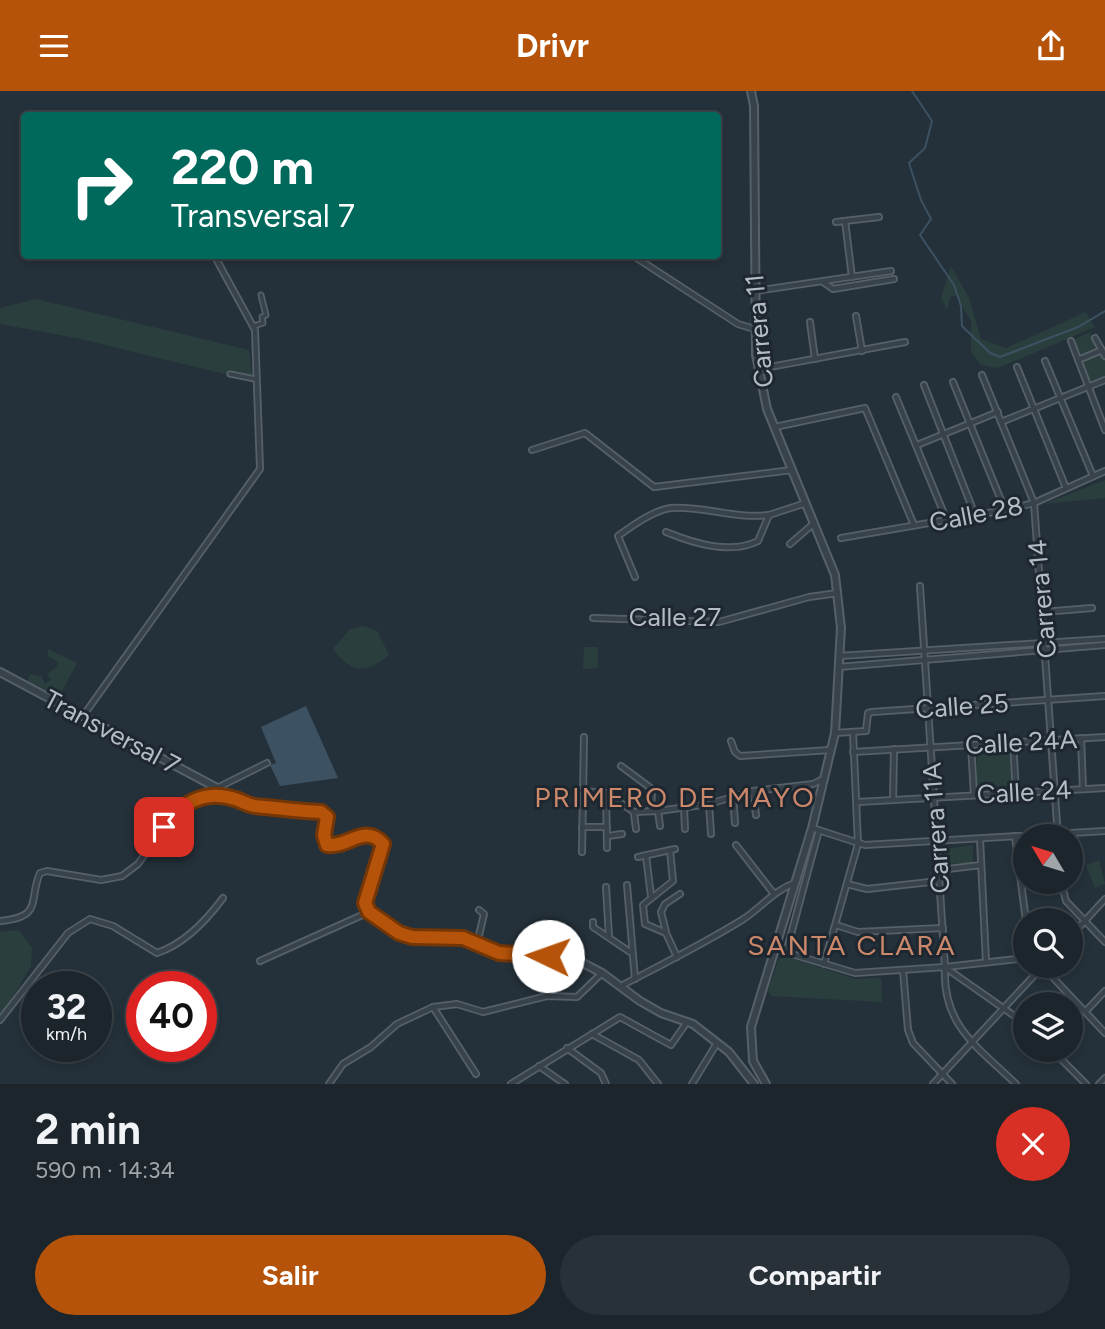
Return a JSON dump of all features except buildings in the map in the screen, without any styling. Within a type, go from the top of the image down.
[{"type":"street","name":"Carrera 11","points":[[751,91],[754,106],[754,329],[759,369],[766,408],[815,522],[839,593],[835,733],[816,829],[773,949],[751,1027],[753,1061],[766,1084]]},
{"type":"street","points":[[836,222],[878,217]]},
{"type":"street","points":[[845,221],[852,277]]},
{"type":"street","points":[[83,716],[260,469],[254,379],[254,326],[216,259]]},
{"type":"street","points":[[638,259],[738,324],[754,329]]},
{"type":"street","points":[[754,291],[891,271]]},
{"type":"street","points":[[823,282],[833,289],[894,279]]},
{"type":"street","points":[[254,326],[263,323],[262,317],[266,315],[261,295]]},
{"type":"street","points":[[856,316],[862,351]]},
{"type":"street","points":[[810,322],[815,359]]},
{"type":"street","points":[[1094,338],[1105,356]]},
{"type":"street","points":[[1071,341],[1105,431]]},
{"type":"street","points":[[759,369],[905,342]]},
{"type":"street","points":[[1078,360],[1101,350]]},
{"type":"street","points":[[1045,361],[1093,476]]},
{"type":"street","points":[[1017,367],[1066,488]]},
{"type":"street","points":[[230,374],[254,379]]},
{"type":"street","name":"Carrera 14","points":[[982,375],[1034,503],[1057,824]]},
{"type":"street","points":[[1001,422],[1105,380]]},
{"type":"street","points":[[953,381],[1004,510]]},
{"type":"street","points":[[924,385],[975,515]]},
{"type":"street","points":[[896,397],[947,521]]},
{"type":"street","points":[[775,427],[865,408],[914,526]]},
{"type":"street","points":[[917,445],[998,412]]},
{"type":"street","points":[[532,450],[585,433],[654,487],[793,470]]},
{"type":"street","name":"Calle 28","points":[[841,538],[947,521],[1034,503],[1105,471]]},
{"type":"street","points":[[635,577],[618,536],[659,512],[670,508],[748,518],[769,515],[807,502]]},
{"type":"street","points":[[666,532],[695,543],[746,547],[758,541],[769,515]]},
{"type":"street","points":[[790,544],[815,522]]},
{"type":"street","name":"Carrera 11A","points":[[920,586],[943,928],[944,989],[948,1009],[958,1027],[1016,1084]]},
{"type":"street","name":"Calle 27","points":[[593,618],[719,622],[809,597],[839,593]]},
{"type":"street","points":[[1043,612],[1092,608]]},
{"type":"street","points":[[838,667],[1105,639]]},
{"type":"street","points":[[839,656],[1105,645]]},
{"type":"street","name":"Transversal 7","points":[[0,672],[233,798],[256,806],[326,814],[328,823],[324,835],[327,845],[332,846],[355,836],[379,839],[383,844],[383,852],[366,899],[369,912]]},
{"type":"street","name":"Calle 25","points":[[853,732],[866,731],[868,713],[1105,696]]},
{"type":"street","points":[[824,964],[858,844],[853,732],[835,733]]},
{"type":"street","points":[[583,852],[584,737]]},
{"type":"street","name":"Calle 24A","points":[[853,752],[1105,737]]},
{"type":"street","points":[[1081,738],[1083,789]]},
{"type":"street","points":[[732,741],[735,752],[740,756],[831,750]]},
{"type":"street","points":[[1013,742],[1016,793]]},
{"type":"street","points":[[971,744],[974,795]]},
{"type":"street","points":[[893,800],[894,749]]},
{"type":"street","points":[[217,788],[267,763]]},
{"type":"street","points":[[621,766],[652,789],[651,811]]},
{"type":"street","points":[[582,791],[606,793],[634,812],[658,811],[709,804],[753,791],[813,784],[824,778]]},
{"type":"street","name":"Calle 24","points":[[858,802],[1105,788]]},
{"type":"street","points":[[753,791],[756,815]]},
{"type":"street","points":[[606,793],[607,848]]},
{"type":"street","points":[[733,795],[735,823]]},
{"type":"street","points":[[0,921],[23,916],[36,901],[40,873],[47,871],[102,880],[122,876],[138,865],[175,811],[193,799],[233,798]]},
{"type":"street","points":[[709,804],[711,834]]},
{"type":"street","points":[[684,807],[685,829]]},
{"type":"street","points":[[658,811],[660,826]]},
{"type":"street","points":[[634,812],[636,829]]},
{"type":"street","points":[[582,827],[607,827]]},
{"type":"street","points":[[786,953],[816,829],[858,844],[1013,836]]},
{"type":"street","points":[[1083,833],[1105,831]]},
{"type":"street","points":[[608,836],[622,834]]},
{"type":"street","points":[[980,839],[986,962]]},
{"type":"street","points":[[736,845],[774,894]]},
{"type":"street","points":[[638,857],[672,849],[673,881],[643,905],[645,924],[666,933]]},
{"type":"street","points":[[646,856],[651,897]]},
{"type":"street","points":[[939,870],[981,865]]},
{"type":"street","points":[[847,884],[867,889],[940,881]]},
{"type":"street","points":[[621,986],[753,913],[774,894],[795,883]]},
{"type":"street","points":[[627,885],[635,979]]},
{"type":"street","points":[[606,887],[609,938]]},
{"type":"street","points":[[677,957],[666,933],[661,912],[666,904],[680,894]]},
{"type":"street","points":[[1065,894],[1066,901],[1105,942]]},
{"type":"street","points":[[0,1020],[68,933],[90,919],[113,926],[157,953],[172,948],[210,916],[223,898]]},
{"type":"street","points":[[1083,922],[1105,899]]},
{"type":"street","points":[[477,944],[484,914],[479,910]]},
{"type":"street","points":[[260,961],[369,912],[399,933],[412,937],[463,938],[499,953],[564,957],[602,973],[640,1002],[687,1022],[717,1043],[741,1065],[754,1084]]},
{"type":"street","points":[[593,922],[593,927],[631,953]]},
{"type":"street","points":[[836,925],[858,932],[943,928]]},
{"type":"street","points":[[773,949],[855,973],[1013,959]]},
{"type":"street","points":[[945,967],[1013,1013]]},
{"type":"street","points":[[903,970],[908,1030],[913,1044],[952,1084]]},
{"type":"street","points":[[329,1084],[344,1063],[371,1047],[397,1024],[433,1007],[457,1004],[483,1013],[547,996],[577,997],[602,973]]},
{"type":"street","points":[[933,1084],[1032,978]]},
{"type":"street","points":[[1054,978],[1105,1033]]},
{"type":"street","points":[[1085,1012],[1105,991]]},
{"type":"street","points":[[433,1007],[476,1074]]},
{"type":"street","points":[[513,1083],[620,1017],[671,1045],[687,1022]]},
{"type":"street","points":[[592,1034],[639,1060],[658,1084]]},
{"type":"street","points":[[692,1084],[717,1043]]},
{"type":"street","points":[[567,1048],[601,1073],[606,1082],[597,1084]]},
{"type":"street","points":[[1064,1062],[1086,1084]]},
{"type":"street","points":[[538,1066],[565,1084]]},
{"type":"street","points":[[1099,1084],[1105,1078]]},
{"type":"green space","points":[[951,266],[969,298],[981,339],[1006,348],[1086,312],[1095,327],[998,368],[981,365],[971,352],[971,321],[956,296],[951,295],[947,310],[941,297]]},
{"type":"green space","points":[[36,299],[249,350],[253,381],[81,339],[0,324],[0,308]]},
{"type":"green space","points":[[1090,332],[1100,349],[1080,358],[1073,340]]},
{"type":"green space","points":[[1101,352],[1105,359],[1105,376],[1090,381],[1082,361]]},
{"type":"green space","points":[[1105,480],[1105,498],[1044,504]]},
{"type":"green space","points":[[363,626],[377,631],[389,655],[373,666],[359,669],[346,663],[333,649],[350,629]]},
{"type":"green space","points":[[584,647],[598,647],[598,668],[583,669]]},
{"type":"green space","points":[[48,649],[77,663],[57,700],[27,683],[30,674],[41,676],[45,684],[51,680],[47,674],[57,667],[58,662],[48,656]]},
{"type":"green space","points":[[1009,750],[1013,790],[977,790],[977,751]]},
{"type":"green space","points":[[973,845],[973,863],[944,864],[944,849]]},
{"type":"green space","points":[[1099,860],[1105,884],[1095,888],[1086,865]]},
{"type":"green space","points":[[19,930],[32,948],[31,966],[28,971],[21,971],[21,983],[0,1019],[0,932]]},
{"type":"green space","points":[[779,958],[790,958],[856,979],[881,978],[882,1002],[772,996],[768,991]]},
{"type":"water","points":[[306,706],[338,778],[280,786],[270,765],[276,763],[261,727]]},
{"type":"waterway","points":[[912,91],[932,121],[925,148],[909,163],[921,200],[931,219],[920,235],[954,285],[961,306],[962,326],[990,353],[1000,357],[1078,327],[1105,311]]},
{"type":"district","name":"PRIMERO DE MAYO","points":[[675,797]]},
{"type":"district","name":"SANTA CLARA","points":[[852,945]]},
{"type":"route","points":[[164,827],[175,811],[193,799],[213,797],[233,798],[256,806],[321,812],[327,817],[324,841],[327,845],[332,846],[355,836],[367,835],[374,836],[383,844],[383,852],[365,903],[369,912],[390,930],[412,937],[463,938],[499,953],[548,956]]}]
